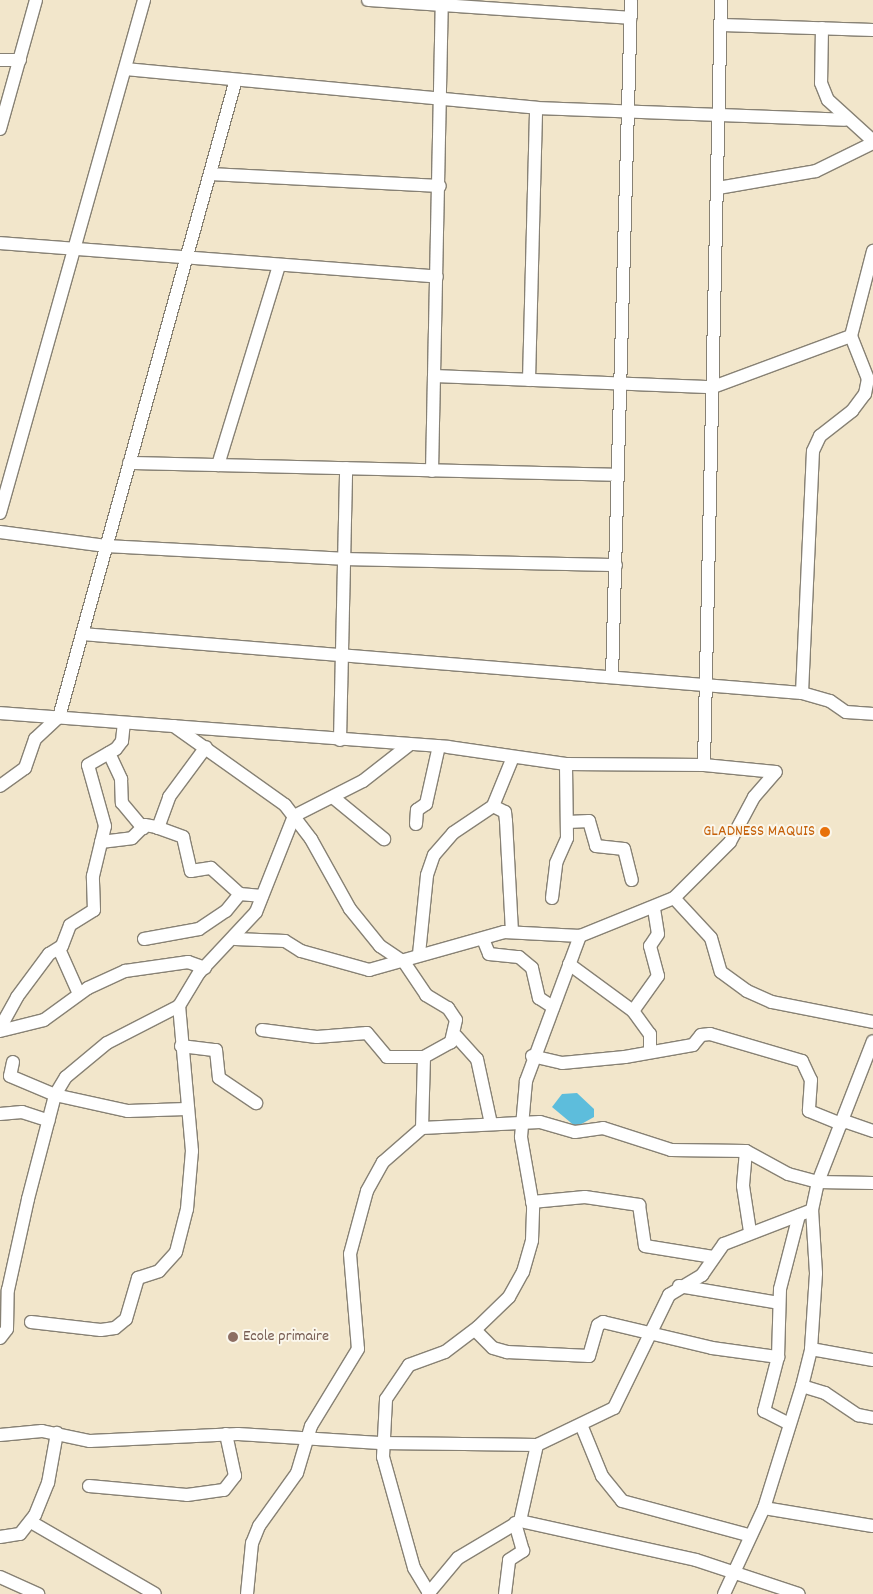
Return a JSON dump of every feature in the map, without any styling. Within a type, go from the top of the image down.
[{"type":"street","points":[[0,129],[36,0]]},
{"type":"street","points":[[0,513],[144,0]]},
{"type":"street","points":[[368,0],[442,3],[630,18]]},
{"type":"street","points":[[612,677],[626,112],[631,0]]},
{"type":"street","points":[[704,765],[722,25],[721,0]]},
{"type":"street","points":[[432,471],[440,186],[442,3]]},
{"type":"street","points":[[722,25],[873,30]]},
{"type":"street","points":[[718,188],[816,171],[873,142],[845,120],[821,83],[822,28]]},
{"type":"street","points":[[0,60],[20,60]]},
{"type":"street","points":[[126,69],[235,83],[536,108],[845,120]]},
{"type":"street","points":[[0,786],[25,768],[35,739],[59,717],[235,83]]},
{"type":"street","points":[[529,380],[536,108]]},
{"type":"street","points":[[210,174],[440,186]]},
{"type":"street","points":[[0,244],[436,277]]},
{"type":"street","points":[[802,693],[813,451],[820,436],[852,411],[868,379],[851,336],[873,251]]},
{"type":"street","points":[[218,465],[279,265]]},
{"type":"street","points":[[434,376],[713,387],[851,336]]},
{"type":"street","points":[[129,463],[618,475]]},
{"type":"street","points":[[340,740],[342,559],[346,468]]},
{"type":"street","points":[[0,532],[106,546],[342,559],[616,565]]},
{"type":"street","points":[[82,634],[341,653],[802,693],[846,712],[873,714]]},
{"type":"street","points":[[0,713],[439,746],[566,764],[704,765],[776,772],[754,798],[730,842],[674,898],[654,910],[580,936],[512,931],[419,954],[404,962],[363,970],[301,951],[285,941],[235,939]]},
{"type":"street","points":[[0,1030],[17,997],[49,954],[58,949],[70,925],[94,910],[93,876],[101,842],[103,812],[88,765],[109,753],[122,741],[124,723]]},
{"type":"street","points":[[174,726],[274,796],[294,816],[350,909],[380,946],[404,962],[426,995],[454,1012],[456,1036],[477,1059],[491,1124]]},
{"type":"street","points":[[0,1338],[6,1333],[8,1290],[55,1095],[80,1062],[179,1006],[204,968],[235,939],[256,912],[294,816],[334,798],[409,745]]},
{"type":"street","points":[[416,824],[417,810],[426,804],[439,746]]},
{"type":"street","points":[[158,828],[169,796],[206,747]]},
{"type":"street","points":[[109,753],[121,779],[122,803],[143,828]]},
{"type":"street","points":[[419,954],[427,874],[434,855],[452,834],[493,806],[513,757]]},
{"type":"street","points":[[552,898],[568,822],[566,764]]},
{"type":"street","points":[[334,798],[384,839]]},
{"type":"street","points":[[493,806],[505,812],[512,931]]},
{"type":"street","points":[[568,822],[592,823],[596,846],[624,849],[632,880]]},
{"type":"street","points":[[101,842],[132,838],[143,828],[158,828],[183,837],[191,871],[211,868],[240,894],[262,896]]},
{"type":"street","points":[[144,939],[199,928],[226,911],[240,894]]},
{"type":"street","points":[[674,898],[711,938],[715,963],[721,972],[747,991],[772,1002],[873,1022]]},
{"type":"street","points":[[633,1011],[658,976],[650,946],[658,934],[654,910]]},
{"type":"street","points":[[580,936],[532,1056],[521,1122],[532,1202],[532,1240],[523,1272],[509,1297],[475,1330],[445,1352],[409,1365],[386,1399],[380,1443],[414,1568],[428,1594],[458,1558],[518,1522],[733,1570],[799,1594]]},
{"type":"street","points":[[483,939],[489,954],[519,957],[532,968],[539,998],[553,1007]]},
{"type":"street","points":[[58,949],[78,994]]},
{"type":"street","points":[[0,1030],[44,1020],[78,994],[125,972],[188,962],[204,968]]},
{"type":"street","points":[[569,964],[633,1011],[650,1034],[650,1050]]},
{"type":"street","points":[[31,1322],[101,1330],[115,1328],[126,1319],[138,1278],[168,1264],[176,1252],[187,1209],[192,1152],[186,1109],[179,1006]]},
{"type":"street","points":[[262,1030],[317,1037],[366,1033],[387,1057],[424,1057],[456,1036]]},
{"type":"street","points":[[532,1056],[562,1063],[693,1045],[706,1033],[790,1054],[802,1060],[810,1072],[809,1111],[873,1131]]},
{"type":"street","points":[[724,1594],[748,1536],[764,1508],[788,1423],[802,1386],[811,1349],[816,1273],[812,1210],[818,1182],[843,1123],[873,1041]]},
{"type":"street","points":[[181,1046],[216,1050],[219,1078],[256,1103]]},
{"type":"street","points":[[422,1128],[424,1057]]},
{"type":"street","points":[[13,1062],[10,1076],[55,1095],[128,1111],[186,1109]]},
{"type":"street","points":[[0,1114],[22,1112],[49,1121]]},
{"type":"street","points":[[246,1594],[252,1543],[297,1473],[306,1438],[358,1348],[350,1254],[371,1179],[394,1150],[422,1128],[521,1122],[548,1123],[577,1132],[603,1128],[671,1150],[746,1150],[788,1174],[818,1182],[873,1183]]},
{"type":"street","points":[[746,1150],[743,1186],[750,1232]]},
{"type":"street","points":[[532,1202],[585,1197],[639,1205],[645,1246],[713,1257]]},
{"type":"street","points":[[0,1435],[57,1433],[90,1441],[226,1434],[380,1443],[537,1445],[582,1426],[614,1408],[648,1334],[679,1286],[702,1275],[724,1244],[750,1232],[812,1210]]},
{"type":"street","points":[[788,1423],[764,1411],[778,1357],[779,1303],[783,1270],[799,1215]]},
{"type":"street","points":[[679,1286],[779,1303]]},
{"type":"street","points":[[475,1330],[492,1348],[507,1352],[589,1356],[600,1323],[648,1334],[778,1357]]},
{"type":"street","points":[[811,1349],[873,1360]]},
{"type":"street","points":[[802,1386],[825,1393],[858,1415],[873,1418]]},
{"type":"street","points":[[582,1426],[602,1476],[622,1501],[748,1536]]},
{"type":"street","points":[[0,1537],[18,1535],[31,1522],[44,1496],[57,1433]]},
{"type":"street","points":[[89,1486],[187,1495],[224,1490],[235,1476],[226,1434]]},
{"type":"street","points":[[505,1594],[510,1560],[523,1551],[518,1522],[537,1445]]},
{"type":"street","points":[[764,1508],[873,1526]]},
{"type":"street","points":[[31,1522],[155,1594]]},
{"type":"street","points":[[0,1577],[38,1594]]},
{"type":"water","points":[[577,1093],[594,1109],[594,1117],[576,1127],[552,1107],[562,1094]]},
{"type":"place","name":"GLADNESS MAQUIS","points":[[825,832]]},
{"type":"place","name":"Ecole primaire","points":[[233,1337]]}]
